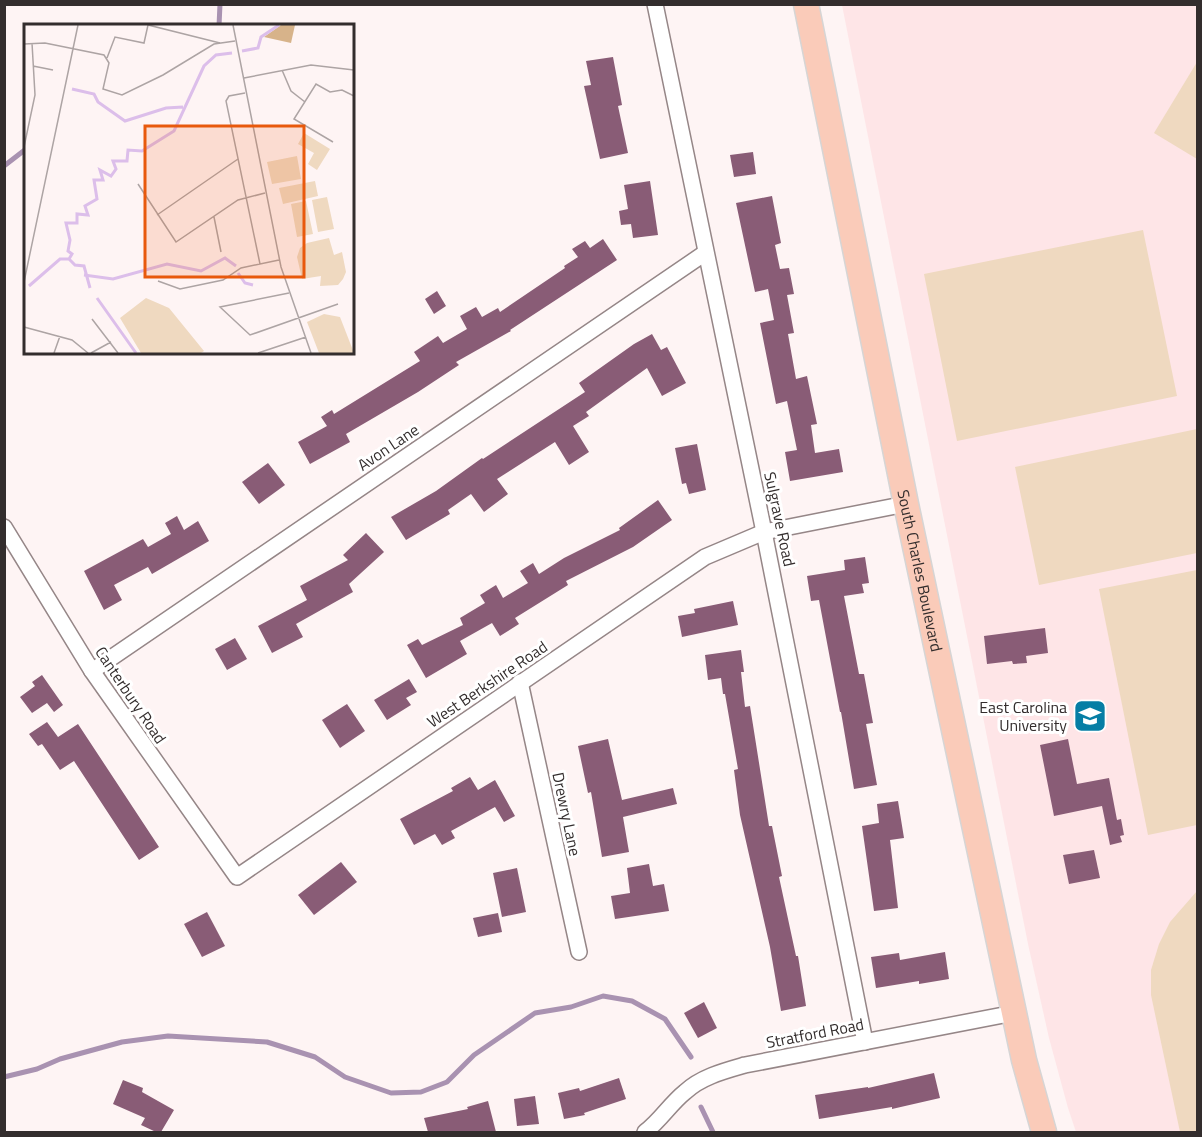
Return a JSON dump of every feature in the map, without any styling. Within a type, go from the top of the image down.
[{"type":"main road","name":"South Charles Boulevard","points":[[806,4],[906,504],[1024,1060],[1044,1132]]},
{"type":"street","name":"Sulgrave Road","points":[[655,4],[764,532],[865,1042]]},
{"type":"street","name":"Avon Lane","points":[[92,671],[705,253]]},
{"type":"street","name":"West Berkshire Road","points":[[237,877],[705,557],[764,532],[906,504]]},
{"type":"street","name":"Canterbury Road","points":[[4,527],[92,671],[237,877]]},
{"type":"street","name":"Drewry Lane","points":[[520,682],[579,952]]},
{"type":"street","name":"Stratford Road","points":[[645,1132],[685,1091],[723,1072],[745,1065],[1014,1013]]},
{"type":"shaded area","name":"East Carolina University","points":[[842,5],[1197,5],[1197,1132],[1076,1132],[1068,1108],[1049,1038],[1028,944]]},
{"type":"shaded area","points":[[1197,62],[1197,159],[1154,133]]},
{"type":"shaded area","points":[[1143,230],[1177,396],[957,441],[924,274]]},
{"type":"shaded area","points":[[1197,429],[1197,553],[1039,585],[1015,467]]},
{"type":"shaded area","points":[[1197,570],[1197,825],[1148,835],[1099,589]]},
{"type":"shaded area","points":[[1197,891],[1197,1132],[1180,1132],[1151,995],[1151,970],[1159,944],[1170,922]]},
{"type":"building","points":[[613,57],[622,105],[618,106],[628,153],[600,159],[584,86],[591,85],[586,61]]},
{"type":"building","points":[[753,152],[756,174],[734,177],[730,155]]},
{"type":"building","points":[[650,181],[658,235],[633,238],[631,224],[621,225],[619,211],[628,209],[624,185]]},
{"type":"building","points":[[772,196],[781,243],[775,245],[780,269],[789,268],[794,294],[787,295],[794,333],[788,334],[796,379],[807,376],[817,424],[811,425],[815,453],[839,449],[843,472],[790,481],[785,452],[797,450],[787,401],[776,404],[760,323],[774,320],[768,289],[755,292],[736,203]]},
{"type":"building","points":[[603,239],[617,260],[511,331],[456,362],[459,365],[418,392],[346,434],[350,442],[310,464],[298,442],[327,426],[321,417],[332,410],[334,414],[420,361],[414,352],[438,336],[443,343],[467,329],[460,316],[476,307],[482,317],[498,308],[500,312],[578,257],[572,249],[585,241],[590,248]]},
{"type":"building","points":[[437,291],[446,306],[434,314],[425,299]]},
{"type":"building","points":[[652,334],[661,350],[667,347],[686,383],[662,396],[647,368],[586,412],[589,416],[573,426],[589,452],[569,465],[555,442],[497,479],[508,494],[484,512],[471,494],[448,510],[450,514],[406,540],[391,517],[436,491],[482,458],[585,392],[579,383]]},
{"type":"building","points":[[697,444],[706,490],[689,494],[686,483],[682,484],[675,448]]},
{"type":"building","points":[[268,463],[285,485],[259,504],[242,482]]},
{"type":"building","points":[[658,500],[672,520],[633,547],[566,581],[568,585],[515,618],[519,624],[500,636],[492,623],[460,641],[467,654],[426,678],[407,645],[418,639],[422,645],[463,625],[460,618],[485,603],[480,595],[496,585],[503,598],[528,583],[520,571],[533,563],[539,574],[564,558],[620,530],[619,528]]},
{"type":"building","points":[[177,516],[184,530],[198,521],[209,541],[152,574],[148,567],[114,585],[122,600],[104,610],[84,571],[143,539],[148,547],[171,534],[165,523]]},
{"type":"building","points":[[366,533],[384,552],[349,584],[353,592],[296,624],[303,637],[272,653],[258,626],[307,600],[300,586],[348,560],[343,555]]},
{"type":"building","points":[[865,557],[869,583],[862,584],[864,593],[844,596],[859,674],[864,674],[873,723],[866,724],[877,785],[854,789],[819,600],[811,601],[807,576],[845,570],[844,560]]},
{"type":"building","points":[[733,601],[738,625],[682,637],[678,616],[695,613],[694,609]]},
{"type":"building","points":[[1045,628],[1048,653],[1026,656],[1027,663],[1013,664],[1012,661],[987,664],[984,636]]},
{"type":"building","points":[[235,638],[247,659],[227,670],[215,649]]},
{"type":"building","points":[[741,650],[745,707],[750,706],[769,826],[772,826],[782,876],[779,877],[796,956],[798,956],[806,1006],[781,1011],[770,947],[740,815],[734,770],[738,769],[725,694],[723,694],[721,678],[708,680],[705,655]]},
{"type":"building","points":[[42,675],[63,705],[54,712],[47,703],[32,713],[20,697],[35,686],[32,682]]},
{"type":"building","points":[[409,679],[417,692],[406,698],[411,705],[387,720],[374,700]]},
{"type":"building","points":[[347,704],[365,731],[340,748],[322,720]]},
{"type":"building","points":[[47,722],[58,737],[78,724],[159,847],[139,860],[74,761],[60,770],[42,744],[38,746],[29,734]]},
{"type":"building","points":[[608,739],[622,800],[673,788],[677,804],[623,817],[629,852],[602,857],[591,792],[588,793],[578,746]]},
{"type":"building","points":[[1068,739],[1077,784],[1109,778],[1117,820],[1121,819],[1124,835],[1120,836],[1122,842],[1110,845],[1102,806],[1054,816],[1040,745]]},
{"type":"building","points":[[470,777],[478,790],[495,780],[515,816],[504,822],[495,807],[451,831],[455,838],[442,845],[435,834],[414,845],[400,819],[453,791],[451,788]]},
{"type":"building","points":[[898,801],[904,838],[890,840],[898,908],[874,911],[862,826],[879,823],[877,804]]},
{"type":"building","points":[[1094,850],[1100,878],[1069,884],[1063,855]]},
{"type":"building","points":[[341,862],[357,882],[314,915],[298,895]]},
{"type":"building","points":[[649,864],[653,886],[664,884],[669,911],[615,919],[611,896],[630,893],[627,868]]},
{"type":"building","points":[[517,868],[526,912],[502,917],[493,873]]},
{"type":"building","points":[[207,912],[225,946],[202,957],[184,924]]},
{"type":"building","points":[[498,913],[502,932],[478,937],[473,918]]},
{"type":"building","points":[[945,952],[949,979],[876,988],[871,957],[899,953],[900,960]]},
{"type":"building","points":[[704,1002],[717,1028],[698,1038],[684,1013]]},
{"type":"building","points":[[934,1073],[940,1098],[892,1109],[892,1107],[819,1119],[815,1095],[868,1088]]},
{"type":"building","points":[[619,1078],[626,1099],[584,1113],[585,1115],[564,1119],[558,1093],[579,1088],[580,1091]]},
{"type":"building","points":[[123,1080],[143,1088],[142,1092],[174,1110],[161,1132],[141,1125],[145,1118],[113,1104]]},
{"type":"building","points":[[535,1096],[539,1124],[517,1126],[514,1099]]},
{"type":"building","points":[[488,1101],[496,1132],[428,1132],[424,1118],[468,1109],[467,1107]]},
{"type":"waterway","points":[[219,24],[220,4]]},
{"type":"waterway","points":[[4,166],[24,151]]},
{"type":"waterway","points":[[4,1077],[122,1042],[168,1036],[267,1042],[315,1057],[345,1077],[391,1093],[421,1092],[447,1082],[474,1055],[535,1013],[571,1007],[603,996],[632,1001],[665,1019],[691,1057]]},
{"type":"waterway","points":[[701,1107],[713,1132]]},
{"type":"place","name":"East Carolina University","points":[[1090,716]]}]
